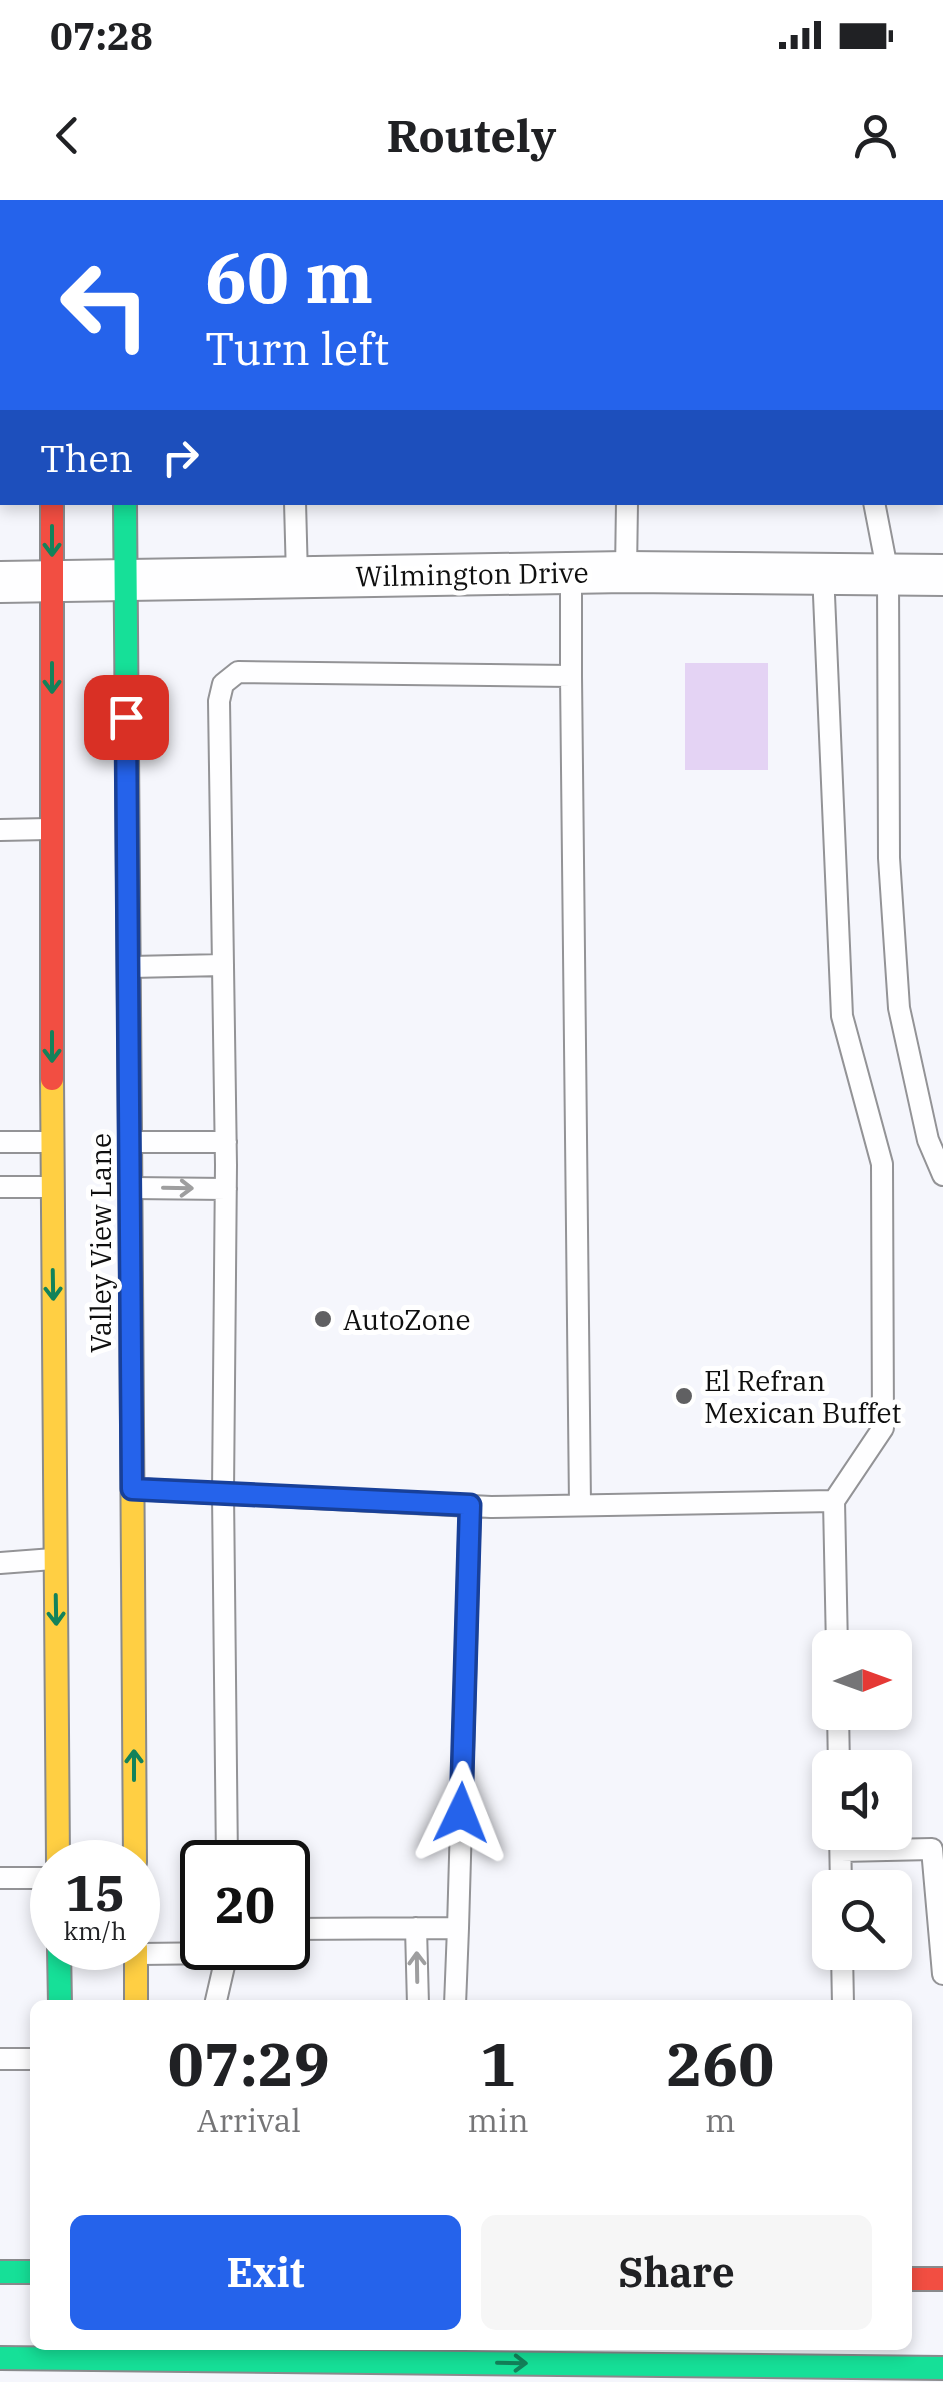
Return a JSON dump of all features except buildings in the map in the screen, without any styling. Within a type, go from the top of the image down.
[{"type":"main road","name":"Valley View Lane","points":[[52,505],[52,829],[62,1142],[56,1559],[58,1840]]},
{"type":"main road","name":"Valley View Lane","points":[[125,505],[129,968],[120,1188],[132,1489],[135,1840]]},
{"type":"main road","points":[[59,1970],[60,2000]]},
{"type":"main road","points":[[136,1970],[136,2000]]},
{"type":"main road","points":[[0,2272],[30,2272]]},
{"type":"main road","points":[[912,2279],[943,2279]]},
{"type":"main road","points":[[61,2382],[62,2351]]},
{"type":"main road","points":[[0,2358],[62,2351],[135,2351],[451,2372],[848,2365],[943,2368]]},
{"type":"main road","points":[[135,2351],[135,2382]]},
{"type":"street","name":"Wilmington Drive","points":[[0,582],[626,572],[943,575]]},
{"type":"lane","points":[[295,505],[297,577]]},
{"type":"lane","points":[[626,572],[627,505]]},
{"type":"lane","points":[[875,505],[888,574],[889,858],[899,1008],[928,1140],[943,1175]]},
{"type":"lane","points":[[822,572],[842,1016],[882,1164],[883,1428],[834,1500],[837,1630]]},
{"type":"lane","points":[[571,573],[580,1505]]},
{"type":"lane","points":[[226,1840],[226,1142],[219,701],[222,684],[238,672],[571,676]]},
{"type":"lane","points":[[0,830],[52,829]]},
{"type":"lane","points":[[129,968],[223,965]]},
{"type":"lane","points":[[0,1142],[62,1142]]},
{"type":"lane","points":[[120,1142],[226,1142]]},
{"type":"lane","points":[[0,1186],[62,1187]]},
{"type":"lane","points":[[120,1188],[226,1189]]},
{"type":"lane","points":[[132,1489],[470,1505],[834,1500]]},
{"type":"lane","points":[[455,2000],[470,1505]]},
{"type":"lane","points":[[0,1562],[56,1559]]},
{"type":"lane","points":[[912,1847],[932,1848],[943,1974]]},
{"type":"lane","points":[[0,1878],[30,1878]]},
{"type":"lane","points":[[310,1928],[458,1928]]},
{"type":"lane","points":[[416,1928],[418,2000]]},
{"type":"lane","points":[[216,2000],[223,1970]]},
{"type":"lane","points":[[842,1970],[843,2000]]},
{"type":"lane","points":[[0,2059],[30,2059]]},
{"type":"shaded area","points":[[685,663],[768,663],[768,770],[685,770]]},
{"type":"traffic: fast","points":[[125,505],[130,1134]]},
{"type":"traffic: fast","points":[[59,1970],[60,2000]]},
{"type":"traffic: fast","points":[[0,2272],[30,2272]]},
{"type":"traffic: fast","points":[[0,2358],[943,2368]]},
{"type":"traffic: slow","points":[[52,1079],[58,1840]]},
{"type":"traffic: slow","points":[[130,1134],[135,1840]]},
{"type":"traffic: slow","points":[[136,1970],[136,2000]]},
{"type":"traffic: jam","points":[[52,505],[52,1079]]},
{"type":"traffic: jam","points":[[912,2279],[943,2279]]},
{"type":"place","name":"AutoZone","points":[[323,1319]]},
{"type":"place","name":"El Refran Mexican Buffet","points":[[684,1396]]},
{"type":"route","points":[[126,717],[132,1489],[470,1505],[461,1813]]}]
